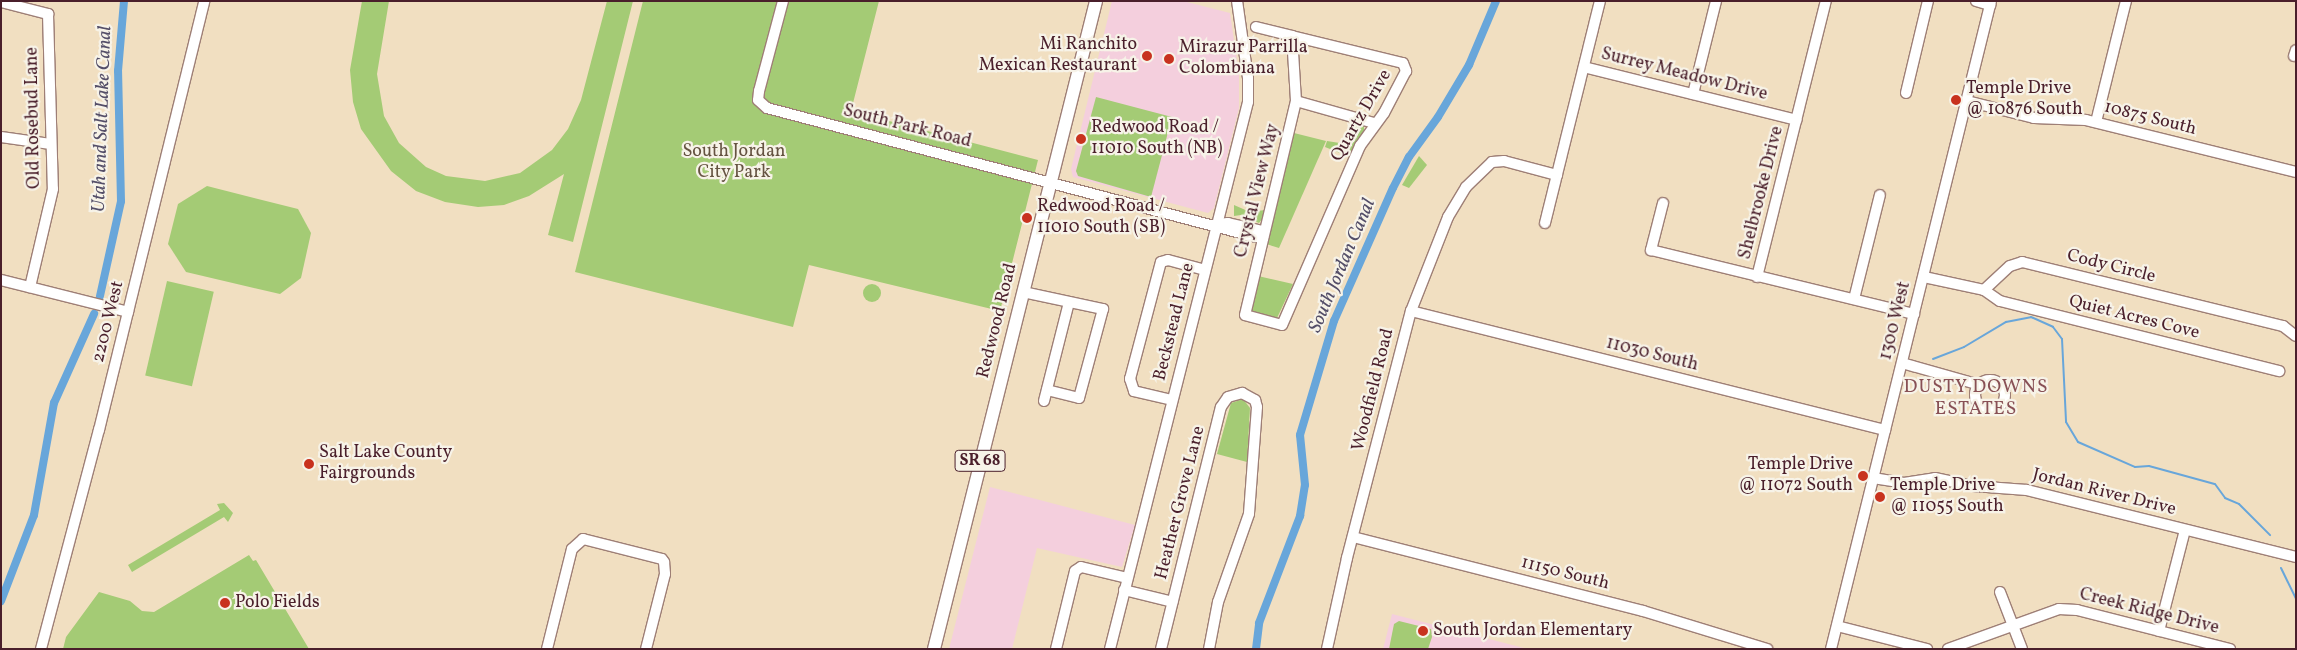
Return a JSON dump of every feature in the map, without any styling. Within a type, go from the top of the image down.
[{"type":"main road","name":"Redwood Road","points":[[934,649],[1096,1]]},
{"type":"street","name":"2200 West","points":[[41,649],[128,312],[204,1]]},
{"type":"street","name":"South Park Road","points":[[783,1],[758,100],[767,108],[1263,235]]},
{"type":"street","name":"Beckstead Lane","points":[[1110,649],[1248,102],[1248,78],[1237,1]]},
{"type":"street","points":[[1584,67],[1600,1]]},
{"type":"street","points":[[1693,94],[1716,1]]},
{"type":"street","name":"Shelbrooke Drive","points":[[1758,277],[1826,1]]},
{"type":"street","points":[[1906,93],[1928,1]]},
{"type":"street","points":[[1976,1],[1990,3]]},
{"type":"street","points":[[2096,122],[2126,1]]},
{"type":"street","name":"Old Rosebud Lane","points":[[1,2],[48,14],[52,199],[30,287]]},
{"type":"street","name":"1300 West","points":[[1831,649],[1990,3]]},
{"type":"street","name":"Quartz Drive","points":[[1256,27],[1403,63],[1406,71],[1384,113],[1374,123],[1360,146],[1282,325]]},
{"type":"street","name":"Crystal View Way","points":[[1282,325],[1245,315],[1296,101],[1292,36]]},
{"type":"street","name":"Surrey Meadow Drive","points":[[1545,223],[1584,67],[1796,120]]},
{"type":"street","points":[[1296,101],[1374,123]]},
{"type":"street","name":"10875 South","points":[[1967,101],[2034,118],[2096,122],[2296,172]]},
{"type":"street","points":[[1,137],[51,144]]},
{"type":"street","name":"Woodfield Road","points":[[1327,649],[1353,538],[1411,311],[1456,201],[1476,175],[1497,161],[1557,175]]},
{"type":"street","points":[[1854,299],[1880,195]]},
{"type":"street","points":[[1663,203],[1651,250],[1914,314]]},
{"type":"street","points":[[1172,400],[1131,388],[1130,379],[1158,267],[1168,260],[1205,270]]},
{"type":"street","name":"Cody Circle","points":[[1984,290],[2010,266],[2029,264],[2283,326],[2296,336]]},
{"type":"street","points":[[1924,277],[1984,290]]},
{"type":"street","points":[[1,280],[128,312]]},
{"type":"street","name":"Quiet Acres Cove","points":[[1984,290],[2000,301],[2280,371]]},
{"type":"street","points":[[1023,292],[1103,309],[1079,398],[1047,390]]},
{"type":"street","points":[[1044,401],[1069,302]]},
{"type":"street","name":"11030 South","points":[[1411,311],[1885,430]]},
{"type":"street","points":[[1902,363],[1980,385]]},
{"type":"street","name":"Heather Grove Lane","points":[[1161,649],[1222,407],[1236,394],[1249,396],[1256,402],[1249,514],[1218,602],[1209,649]]},
{"type":"street","name":"Jordan River Drive","points":[[1873,478],[1904,483],[1935,478],[1973,486],[2027,490],[2296,556]]},
{"type":"street","points":[[2159,631],[2184,530]]},
{"type":"street","name":"11150 South","points":[[1353,538],[1643,610],[1767,649]]},
{"type":"street","points":[[547,649],[572,549],[583,539],[662,559],[664,562],[665,574],[646,649]]},
{"type":"street","points":[[1056,649],[1075,571],[1081,567],[1127,578]]},
{"type":"street","points":[[1124,590],[1173,602]]},
{"type":"street","points":[[2000,592],[2022,649]]},
{"type":"street","name":"Creek Ridge Drive","points":[[1948,649],[2050,610],[2068,609],[2230,649]]},
{"type":"street","points":[[1837,626],[1927,649]]},
{"type":"shaded area","points":[[1112,1],[1183,1],[1230,13],[1239,75],[1239,108],[1214,208],[1208,213],[1073,177],[1071,169]]},
{"type":"shaded area","points":[[990,487],[1135,525],[1122,567],[1037,548],[1012,649],[949,649]]},
{"type":"shaded area","name":"South Jordan Elementary","points":[[1392,614],[1528,649],[1383,649]]},
{"type":"green space","points":[[362,1],[389,1],[377,74],[384,116],[399,143],[426,167],[446,176],[485,181],[520,173],[552,150],[568,129],[581,100],[607,1],[633,1],[573,242],[548,235],[564,174],[529,196],[504,205],[478,207],[445,202],[416,191],[391,171],[361,129],[353,102],[350,70]]},
{"type":"green space","name":"South Jordan City Park","points":[[643,1],[879,1],[851,111],[1038,160],[1000,311],[809,265],[793,327],[575,272]]},
{"type":"green space","points":[[1096,97],[1172,117],[1151,197],[1078,176],[1076,171]]},
{"type":"green space","points":[[1355,120],[1364,125],[1364,133],[1350,157],[1325,147],[1327,141],[1346,144]]},
{"type":"green space","points":[[1294,133],[1326,141],[1279,248],[1266,244]]},
{"type":"green space","points":[[1419,156],[1427,165],[1409,188],[1402,185]]},
{"type":"green space","points":[[207,186],[298,209],[311,233],[301,278],[280,294],[186,272],[168,244],[178,204]]},
{"type":"green space","points":[[1234,205],[1250,212],[1265,210],[1263,218],[1259,223],[1241,215],[1234,216]]},
{"type":"green space","points":[[1258,276],[1293,284],[1277,318],[1255,314],[1251,310]]},
{"type":"green space","points":[[167,281],[214,292],[192,386],[145,376]]},
{"type":"green space","points":[[868,284],[876,284],[881,289],[879,300],[868,302],[863,297],[863,289]]},
{"type":"green space","points":[[1243,399],[1250,408],[1247,462],[1217,454],[1231,403]]},
{"type":"green space","points":[[224,503],[233,513],[228,522],[224,517],[132,572],[128,565],[220,510],[217,504]]},
{"type":"green space","name":"Polo Fields","points":[[249,555],[253,561],[256,560],[309,649],[63,649],[66,637],[99,592],[130,601],[142,611],[154,612]]},
{"type":"green space","points":[[1399,621],[1431,629],[1432,637],[1428,649],[1389,649],[1394,624]]},
{"type":"waterway","name":"Utah and Salt Lake Canal","points":[[100,296],[121,201],[118,71],[124,1]]},
{"type":"waterway","name":"South Jordan Canal","points":[[1256,649],[1259,623],[1300,516],[1305,485],[1300,435],[1334,321],[1393,188],[1409,157],[1438,117],[1469,65],[1496,1]]},
{"type":"waterway","name":"Utah and Salt Lake Canal","points":[[1,601],[34,515],[54,403],[94,314]]},
{"type":"waterway","points":[[1933,359],[1964,347],[2006,322],[2031,317],[2053,327],[2062,339],[2066,422],[2078,442],[2135,467],[2149,466],[2215,484],[2225,498],[2239,504],[2270,535]]},
{"type":"waterway","points":[[2281,568],[2296,599]]},
{"type":"place","name":"Mi Ranchito Mexican Restaurant","points":[[1147,56]]},
{"type":"place","name":"Mirazur Parrilla Colombiana","points":[[1169,59]]},
{"type":"place","name":"Temple Drive @ 10876 South","points":[[1956,100]]},
{"type":"place","name":"Redwood Road / 11010 South (NB)","points":[[1081,139]]},
{"type":"place","name":"Redwood Road / 11010 South (SB)","points":[[1027,218]]},
{"type":"place","name":"Salt Lake County Fairgrounds","points":[[309,464]]},
{"type":"place","name":"Temple Drive @ 11072 South","points":[[1863,476]]},
{"type":"place","name":"Temple Drive @ 11055 South","points":[[1880,497]]},
{"type":"place","name":"Polo Fields","points":[[225,603]]},
{"type":"place","name":"South Jordan Elementary","points":[[1423,631]]},
{"type":"district","name":"DUSTY DOWNS ESTATES","points":[[1976,399]]}]
